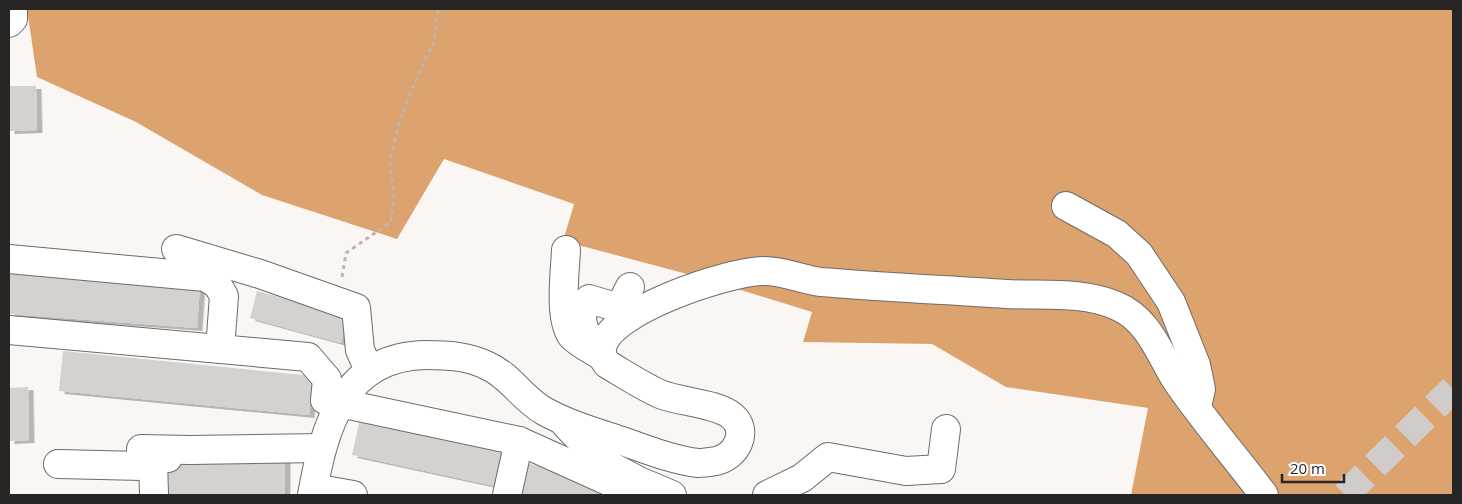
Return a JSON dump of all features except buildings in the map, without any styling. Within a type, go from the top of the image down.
[{"type":"street","points":[[9,23],[13,19],[13,9]]},
{"type":"street","points":[[1066,206],[1117,234],[1139,254],[1171,302],[1196,365],[1201,389],[1197,407]]},
{"type":"street","points":[[176,249],[260,274],[356,308],[360,350],[369,370]]},
{"type":"street","points":[[566,250],[564,308],[566,326],[572,336],[599,354]]},
{"type":"street","points":[[9,259],[205,277],[217,284],[224,296],[220,349]]},
{"type":"street","points":[[599,354],[606,338],[614,328],[632,315],[701,285],[728,276],[749,272],[765,271],[819,282],[1008,294],[1084,296],[1118,306],[1136,318],[1155,342],[1178,383],[1264,495]]},
{"type":"street","points":[[353,495],[313,492],[322,448],[339,405],[356,380],[369,370],[393,359],[414,355],[447,355],[470,358],[490,366],[543,410],[560,418],[661,454],[699,463],[722,460],[737,447],[741,436],[739,424],[732,416],[721,410],[660,394],[607,364],[585,332],[581,318],[583,306],[589,299],[619,308],[630,287]]},
{"type":"street","points":[[9,330],[308,357],[327,379],[325,400],[339,405],[519,440],[640,495]]},
{"type":"street","points":[[560,418],[601,461],[639,481],[672,495]]},
{"type":"street","points":[[767,495],[802,478],[828,457],[906,471],[941,469],[946,429]]},
{"type":"street","points":[[507,495],[519,440]]},
{"type":"street","points":[[58,464],[142,466],[141,449],[149,448],[190,450],[322,448]]},
{"type":"street","points":[[154,495],[153,459],[292,456]]},
{"type":"path","points":[[337,300],[346,253],[391,222],[394,196],[390,159],[399,124],[434,41],[438,9]]},
{"type":"shaded area","points":[[27,9],[1453,9],[1453,495],[1131,495],[1148,408],[1006,387],[932,344],[803,342],[812,312],[702,278],[563,241],[574,204],[444,159],[397,239],[262,195],[136,122],[37,77]]},
{"type":"tunnel","points":[[1345,495],[1453,389]]}]
